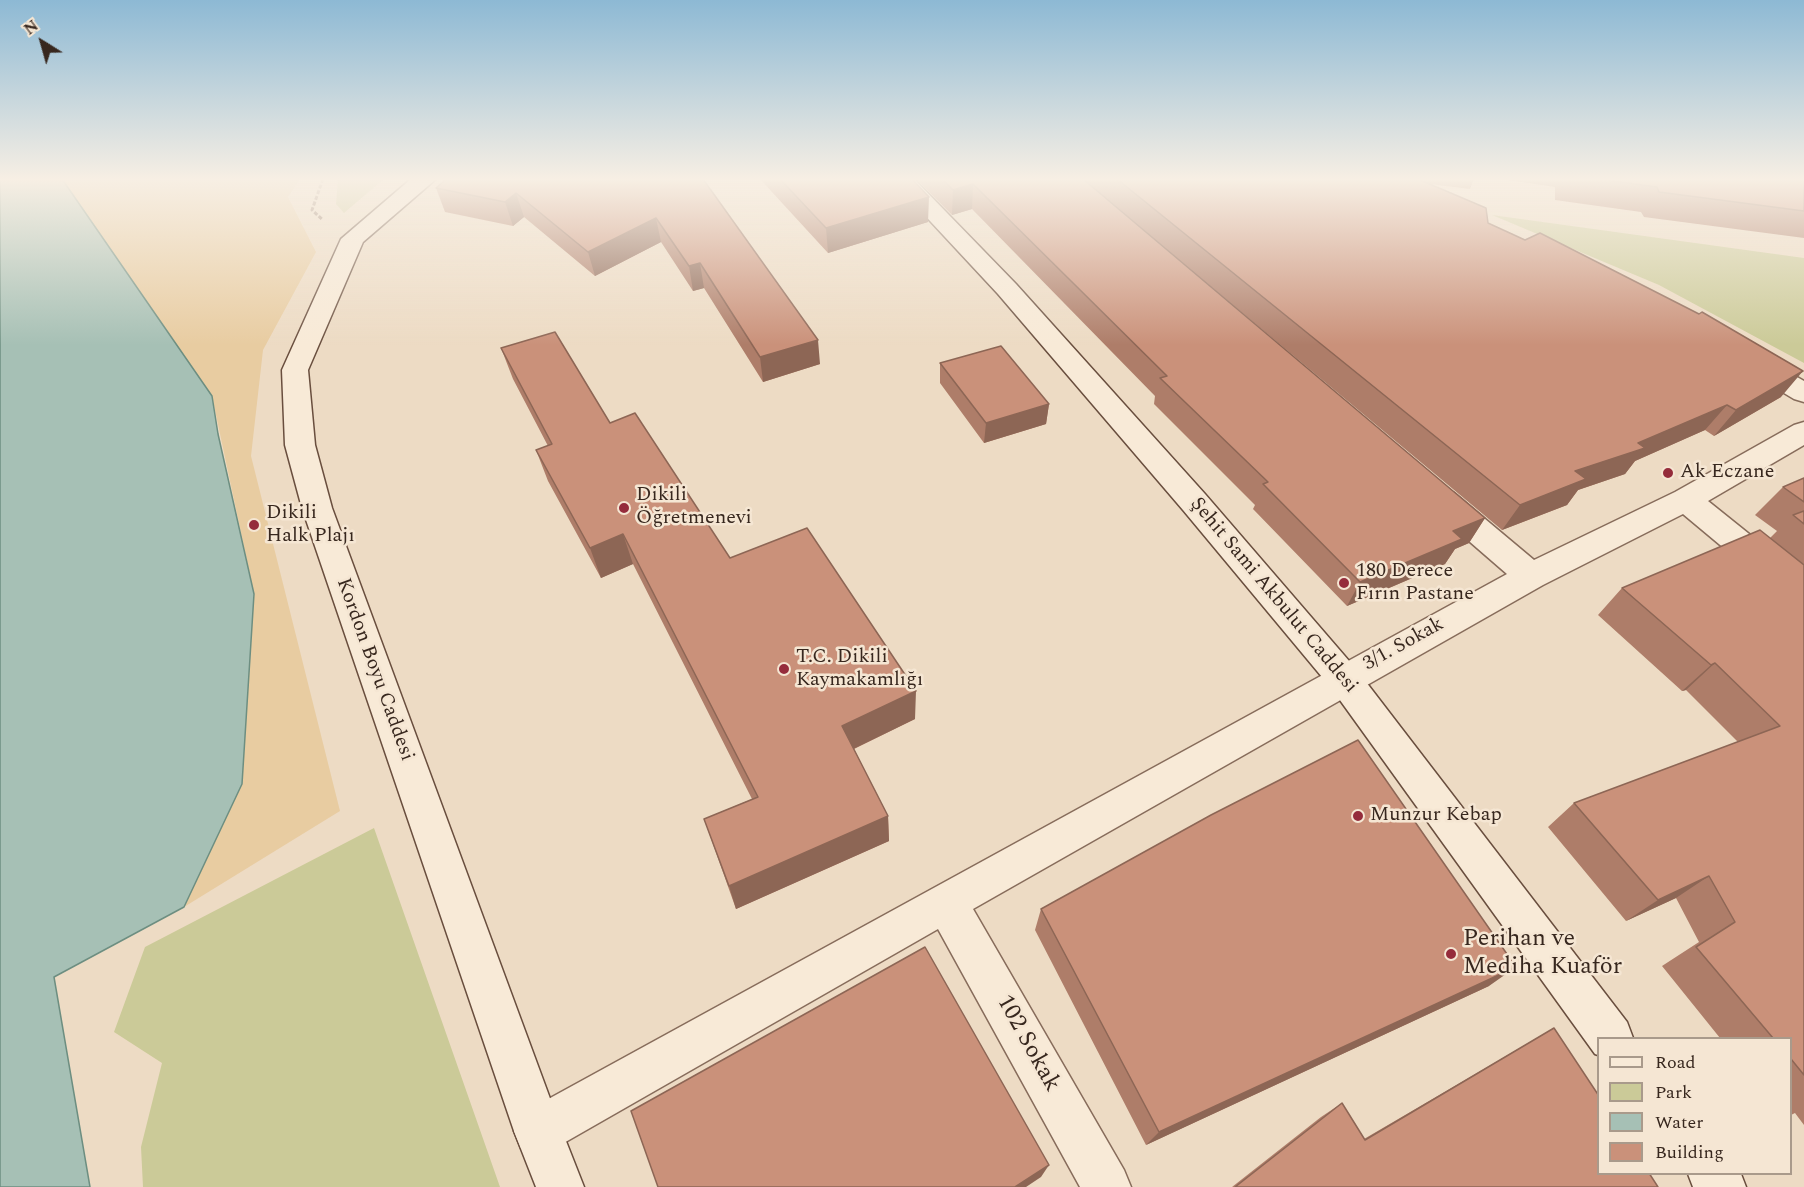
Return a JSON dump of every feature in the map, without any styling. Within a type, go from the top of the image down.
[{"type":"main road","name":"Kordon Boyu Caddesi","points":[[359,234],[353,239],[295,370],[300,445],[316,508],[560,1187]]},
{"type":"main road","name":"Şehit Sami Akbulut Caddesi","points":[[955,234],[1007,289],[1194,502],[1344,679],[1610,1037]]},
{"type":"main road","points":[[1734,353],[1804,393]]},
{"type":"main road","name":"3/1. Sokak","points":[[538,1131],[1530,576],[1686,500],[1804,432]]},
{"type":"main road","points":[[1421,482],[1530,576]]},
{"type":"main road","points":[[1686,500],[1804,596]]},
{"type":"main road","name":"102 Sokak","points":[[946,902],[1107,1187]]},
{"type":"green space","points":[[1538,234],[1633,234],[1804,258],[1804,363],[1659,285]]},
{"type":"green space","points":[[374,828],[500,1187],[143,1187],[141,1147],[162,1063],[114,1032],[145,947]]},
{"type":"sand","name":"Dikili Halk Plajı","points":[[100,234],[307,234],[316,252],[263,350],[251,456],[340,811],[184,907],[242,784],[254,594],[212,396]]},
{"type":"water","points":[[0,234],[100,234],[212,396],[218,434],[254,594],[242,784],[184,907],[54,977],[90,1187],[0,1187]]},
{"type":"building","points":[[567,234],[623,234],[588,252]]},
{"type":"building","points":[[667,234],[743,234],[818,340],[760,357],[700,263],[689,266]]},
{"type":"building","points":[[1024,234],[1149,234],[1485,518],[1453,531],[1462,539],[1360,582],[1263,484],[1268,482],[1160,378],[1167,376]]},
{"type":"building","points":[[1185,234],[1513,234],[1525,240],[1543,234],[1699,314],[1702,312],[1803,371],[1736,410],[1727,405],[1638,443],[1645,448],[1575,471],[1586,479],[1520,505]]},
{"type":"building","points":[[555,332],[610,423],[635,413],[730,558],[807,528],[916,691],[842,726],[888,816],[729,886],[704,819],[758,797],[623,534],[590,548],[536,450],[552,444],[501,348]]},
{"type":"building","points":[[1001,346],[1049,404],[986,423],[940,363]]},
{"type":"building","points":[[1804,478],[1804,502],[1783,487]]},
{"type":"building","points":[[1804,511],[1804,524],[1793,515]]},
{"type":"building","points":[[1760,530],[1804,565],[1804,1075],[1792,1060],[1792,1037],[1772,1037],[1696,947],[1735,922],[1709,876],[1658,900],[1574,803],[1780,726],[1715,663],[1711,665],[1622,588]]},
{"type":"building","points":[[1358,740],[1516,967],[1159,1132],[1041,909],[1211,815]]},
{"type":"building","points":[[925,947],[1049,1165],[1015,1187],[658,1187],[631,1111]]},
{"type":"building","points":[[1554,1028],[1597,1093],[1597,1175],[1650,1175],[1658,1187],[1235,1187],[1342,1103],[1365,1140]]},
{"type":"place","name":"Ak Eczane","points":[[1668,473]]},
{"type":"place","name":"Dikili Öğretmenevi","points":[[624,508]]},
{"type":"place","name":"Dikili Halk Plajı","points":[[254,525]]},
{"type":"place","name":"180 Derece Fırın Pastane","points":[[1344,583]]},
{"type":"place","name":"T.C. Dikili Kaymakamlığı","points":[[784,669]]},
{"type":"place","name":"Munzur Kebap","points":[[1358,816]]},
{"type":"place","name":"Perihan ve Mediha Kuaför","points":[[1451,954]]}]
